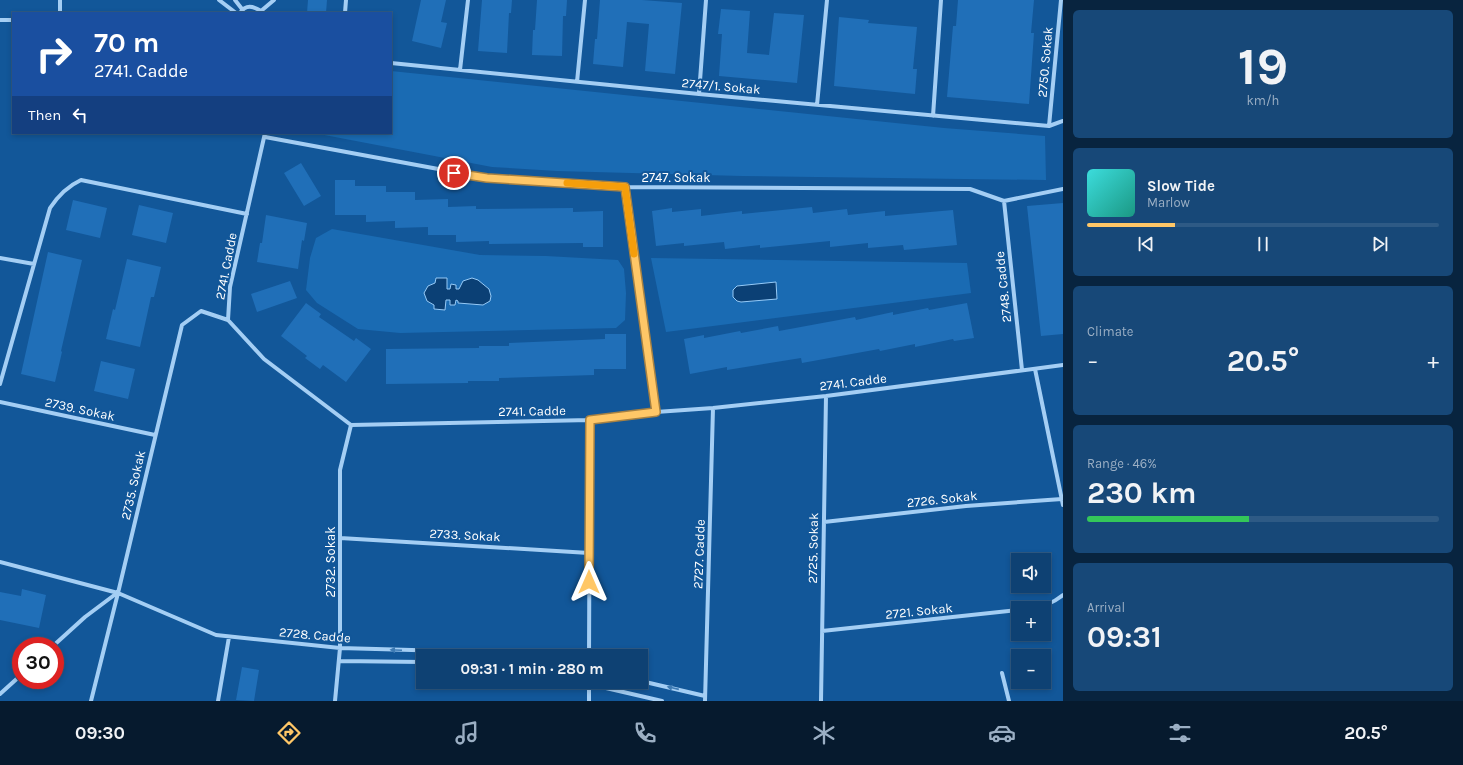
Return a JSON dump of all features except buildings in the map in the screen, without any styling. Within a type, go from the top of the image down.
[{"type":"street","points":[[60,0],[60,12]]},
{"type":"street","points":[[219,0],[235,12]]},
{"type":"street","points":[[235,0],[241,11],[248,6],[255,7],[261,12],[274,0]]},
{"type":"street","points":[[345,12],[346,0]]},
{"type":"street","points":[[460,70],[468,0]]},
{"type":"street","points":[[577,82],[585,0]]},
{"type":"street","points":[[698,94],[706,0]]},
{"type":"street","points":[[817,105],[827,0]]},
{"type":"street","points":[[933,116],[941,0]]},
{"type":"street","name":"2750. Sokak","points":[[1050,126],[1061,0]]},
{"type":"street","points":[[0,20],[12,20]]},
{"type":"street","name":"2747/1. Sokak","points":[[392,63],[698,94],[1050,126]]},
{"type":"street","points":[[1050,126],[1063,121]]},
{"type":"street","name":"2747. Sokak","points":[[265,135],[487,178],[625,187],[970,189],[1004,201]]},
{"type":"street","name":"2741. Cadde","points":[[265,135],[230,287],[228,320],[264,359],[351,425],[590,420],[656,412],[713,408],[826,396],[1063,365]]},
{"type":"street","points":[[0,384],[50,208],[64,191],[73,184],[81,180],[247,214]]},
{"type":"street","points":[[625,187],[656,412]]},
{"type":"street","points":[[1004,201],[1063,189]]},
{"type":"street","name":"2748. Cadde","points":[[1004,201],[1022,370]]},
{"type":"street","points":[[0,258],[34,264]]},
{"type":"street","name":"2735. Sokak","points":[[91,701],[182,325],[201,311],[228,320]]},
{"type":"street","points":[[1035,369],[1063,505]]},
{"type":"street","name":"2725. Sokak","points":[[820,701],[826,396]]},
{"type":"street","name":"2739. Sokak","points":[[0,402],[155,435]]},
{"type":"street","name":"2727. Cadde","points":[[704,701],[713,408]]},
{"type":"street","points":[[589,649],[590,420]]},
{"type":"street","name":"2732. Sokak","points":[[335,701],[340,648],[340,470],[351,425]]},
{"type":"street","name":"2726. Sokak","points":[[824,522],[966,506],[1062,499]]},
{"type":"street","name":"2733. Sokak","points":[[340,538],[589,553]]},
{"type":"street","name":"2728. Cadde","points":[[0,562],[118,593],[216,636],[340,648],[416,650]]},
{"type":"street","points":[[63,637],[86,617],[118,593]]},
{"type":"street","points":[[1051,603],[1063,595]]},
{"type":"street","name":"2721. Sokak","points":[[822,631],[1011,611]]},
{"type":"street","points":[[218,701],[229,637]]},
{"type":"street","name":"2728. Cadde","points":[[339,661],[416,662]]},
{"type":"street","points":[[1002,673],[1009,701]]},
{"type":"street","points":[[0,694],[12,683]]},
{"type":"street","points":[[648,683],[705,696]]},
{"type":"street","points":[[589,689],[589,701]]},
{"type":"street","points":[[610,689],[662,701]]},
{"type":"shaded area","points":[[392,71],[944,128],[1045,136],[1046,180],[742,176],[557,171],[492,167],[319,134],[392,134]]},
{"type":"shaded area","points":[[332,229],[480,255],[546,256],[618,260],[624,269],[626,293],[625,320],[616,328],[400,333],[358,329],[317,303],[306,290],[310,258],[316,238]]},
{"type":"shaded area","points":[[651,258],[967,263],[971,293],[666,332]]},
{"type":"shaded area","points":[[436,278],[447,278],[447,289],[450,289],[451,284],[456,285],[456,289],[459,289],[463,281],[472,278],[478,280],[489,289],[491,296],[490,301],[483,305],[458,303],[456,300],[455,305],[450,305],[450,300],[446,300],[445,310],[434,309],[434,305],[427,301],[424,293],[428,286],[435,283]]},
{"type":"shaded area","points":[[776,282],[777,299],[741,302],[737,301],[733,297],[733,290],[737,286]]},
{"type":"slow traffic","points":[[567,183],[625,187],[634,254]]},
{"type":"route","points":[[454,173],[487,178],[625,187],[656,412],[590,420],[589,582]]}]
